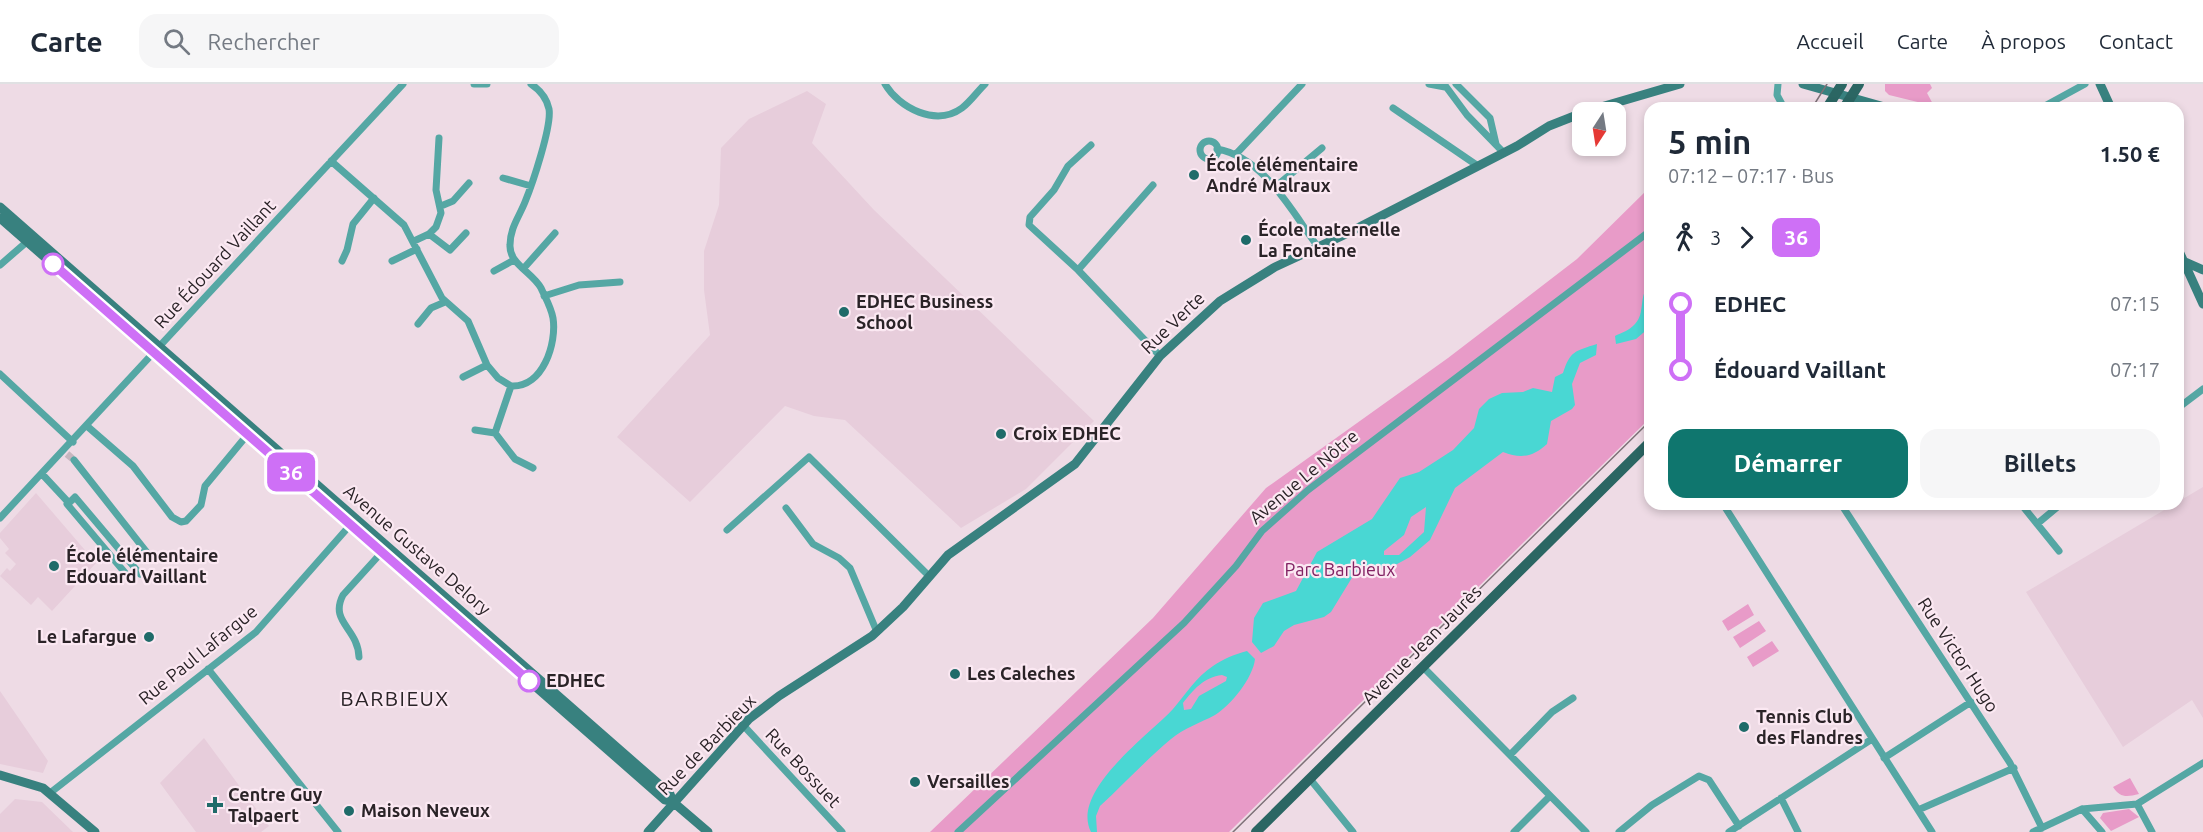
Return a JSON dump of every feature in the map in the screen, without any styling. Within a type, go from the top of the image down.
[{"type":"main road","name":"Rue Verte","points":[[1620,102],[1680,84]]},
{"type":"main road","points":[[1803,84],[1835,94],[1846,102]]},
{"type":"main road","points":[[1830,102],[1842,84]]},
{"type":"main road","points":[[1848,102],[1859,84]]},
{"type":"main road","points":[[2100,84],[2108,102]]},
{"type":"main road","name":"Rue Verte","points":[[855,648],[877,632],[955,550],[1075,464],[1160,356],[1196,321],[1231,293],[1262,274],[1504,153],[1549,126],[1572,117]]},
{"type":"main road","name":"Avenue Gustave Delory","points":[[0,207],[30,239]]},
{"type":"main road","name":"Avenue Gustave Delory","points":[[0,218],[30,239],[157,349],[353,522],[382,552],[665,800],[673,802],[708,832]]},
{"type":"main road","points":[[2185,262],[2203,270]]},
{"type":"main road","points":[[2185,262],[2203,304]]},
{"type":"main road","name":"Avenue Gustave Delory","points":[[157,349],[248,434],[661,786],[670,794],[673,802]]},
{"type":"main road","name":"Avenue Jean Jaurès","points":[[1256,832],[1644,448]]},
{"type":"main road","name":"Avenue Jean Jaurès","points":[[1612,482],[1644,455]]},
{"type":"main road","name":"Rue de Barbieux","points":[[648,832],[743,725],[779,696],[855,648]]},
{"type":"main road","points":[[0,775],[30,782],[50,793],[95,832]]},
{"type":"main road","points":[[61,802],[86,832]]},
{"type":"street","name":"Rue Édouard Vaillant","points":[[0,518],[65,452],[157,349],[404,84]]},
{"type":"street","points":[[474,84],[487,84]]},
{"type":"street","points":[[331,161],[404,225],[445,302],[468,321],[487,365],[498,378],[511,386],[532,381],[544,366],[554,327],[553,315],[536,280],[514,260],[510,251],[512,231],[531,186],[549,112],[544,96],[531,84]]},
{"type":"street","points":[[885,84],[901,103],[914,110],[947,116],[962,108],[985,84]]},
{"type":"street","points":[[1236,154],[1302,84]]},
{"type":"street","points":[[1429,84],[1444,85],[1504,153]]},
{"type":"street","points":[[1456,84],[1490,118],[1496,144]]},
{"type":"street","points":[[1778,84],[1777,95],[1781,102]]},
{"type":"street","points":[[2052,102],[2085,84]]},
{"type":"street","points":[[1393,108],[1478,166]]},
{"type":"street","points":[[392,261],[416,245],[438,224],[441,206],[436,189],[439,138]]},
{"type":"street","points":[[1091,145],[1068,166],[1054,190],[1030,217],[1029,225],[1078,270],[1160,356]]},
{"type":"street","points":[[1217,148],[1236,154],[1256,168],[1274,188],[1318,247]]},
{"type":"street","points":[[1274,188],[1322,148]]},
{"type":"street","points":[[503,178],[531,186]]},
{"type":"street","points":[[441,206],[453,201],[469,183]]},
{"type":"street","points":[[1078,270],[1153,184]]},
{"type":"street","points":[[342,261],[347,250],[351,228],[374,198]]},
{"type":"street","points":[[429,234],[450,250],[466,233]]},
{"type":"street","points":[[524,268],[555,233]]},
{"type":"street","name":"Avenue Le Nôtre","points":[[958,832],[1169,637],[1236,566],[1262,531],[1308,490],[1644,236]]},
{"type":"street","points":[[0,265],[30,239]]},
{"type":"street","points":[[494,271],[514,260]]},
{"type":"street","points":[[2185,262],[2203,261]]},
{"type":"street","points":[[544,296],[579,285],[620,282]]},
{"type":"street","points":[[418,324],[431,308],[445,302]]},
{"type":"street","points":[[463,377],[487,365]]},
{"type":"street","points":[[0,374],[73,442]]},
{"type":"street","points":[[495,433],[511,386]]},
{"type":"street","points":[[2184,402],[2203,389]]},
{"type":"street","points":[[87,426],[132,466],[172,517],[184,522],[201,505],[205,486],[248,434]]},
{"type":"street","points":[[475,430],[495,433],[515,459],[533,468]]},
{"type":"street","points":[[727,530],[809,457],[929,576]]},
{"type":"street","points":[[74,460],[152,559]]},
{"type":"street","points":[[42,474],[69,503],[67,504],[132,581]]},
{"type":"street","points":[[69,503],[75,497],[141,574]]},
{"type":"street","points":[[786,508],[813,544],[839,558],[850,568],[877,632]]},
{"type":"street","points":[[1727,510],[1932,832]]},
{"type":"street","name":"Rue Victor Hugo","points":[[1845,510],[2014,768],[2042,828]]},
{"type":"street","points":[[2026,510],[2059,551]]},
{"type":"street","points":[[2037,524],[2054,510]]},
{"type":"street","name":"Rue Paul Lafargue","points":[[50,793],[260,628],[353,522]]},
{"type":"street","points":[[358,657],[358,643],[341,619],[339,603],[343,595],[382,552]]},
{"type":"street","points":[[1423,668],[1586,832]]},
{"type":"street","points":[[208,669],[338,832]]},
{"type":"street","points":[[1510,755],[1552,712],[1573,698]]},
{"type":"street","points":[[1884,758],[1971,702]]},
{"type":"street","name":"Rue Bossuet","points":[[743,725],[842,832]]},
{"type":"street","points":[[1729,832],[1872,739]]},
{"type":"street","points":[[2032,832],[2082,809],[2137,804],[2203,764]]},
{"type":"street","points":[[1918,810],[2014,768]]},
{"type":"street","points":[[1619,832],[1652,805],[1700,776],[1709,780],[1739,826]]},
{"type":"street","points":[[1310,779],[1353,832]]},
{"type":"street","points":[[1514,832],[1550,796]]},
{"type":"street","points":[[1781,798],[1798,832]]},
{"type":"street","points":[[2137,804],[2152,832]]},
{"type":"street","points":[[2082,809],[2102,832]]},
{"type":"shaded area","name":"EDHEC Business School","points":[[807,91],[826,104],[812,143],[874,210],[1094,421],[1026,489],[961,528],[845,420],[814,416],[785,406],[690,502],[617,437],[710,335],[704,290],[704,251],[719,205],[721,148],[749,119]]},
{"type":"shaded area","points":[[2203,487],[2203,718],[2192,700],[2123,747],[2026,592],[2164,510],[2184,510],[2184,498]]},
{"type":"shaded area","name":"École élémentaire Edouard Vaillant","points":[[36,493],[96,563],[52,611],[38,597],[31,605],[0,576],[7,568],[10,571],[16,564],[5,553],[9,549],[0,538],[0,533]]},
{"type":"shaded area","points":[[0,691],[48,761],[43,773],[0,764]]},
{"type":"shaded area","name":"Centre Guy Talpaert","points":[[204,738],[269,826],[261,832],[196,832],[160,783]]},
{"type":"shaded area","points":[[15,799],[42,802],[73,832],[0,832],[0,814]]},
{"type":"green space","points":[[1885,84],[1930,84],[1932,88],[1927,93],[1932,102],[1918,102],[1889,95],[1885,91]]},
{"type":"green space","name":"Parc Barbieux","points":[[1644,193],[1644,424],[1229,832],[930,832],[1153,618],[1266,488],[1448,358],[1577,259]]},
{"type":"green space","points":[[1748,604],[1754,615],[1728,631],[1722,621]]},
{"type":"green space","points":[[1759,621],[1766,631],[1740,648],[1733,637]]},
{"type":"green space","points":[[1772,641],[1779,651],[1753,667],[1747,657]]},
{"type":"green space","points":[[2130,778],[2139,794],[2124,796],[2113,787]]},
{"type":"green space","points":[[2129,809],[2139,817],[2111,831],[2100,818],[2103,813]]},
{"type":"water","points":[[1644,293],[1644,332],[1636,339],[1616,344],[1615,336],[1631,328],[1640,314]]},
{"type":"water","points":[[1597,344],[1596,355],[1580,363],[1572,384],[1575,405],[1551,421],[1547,444],[1537,452],[1526,456],[1503,452],[1455,488],[1430,540],[1410,557],[1388,569],[1362,572],[1353,576],[1331,612],[1324,617],[1294,625],[1284,631],[1274,646],[1261,653],[1252,642],[1254,618],[1263,603],[1296,591],[1317,552],[1372,519],[1400,478],[1419,472],[1453,450],[1474,428],[1479,409],[1489,399],[1502,393],[1523,392],[1533,388],[1552,392],[1555,377],[1563,373],[1571,356],[1578,350]],"holes":[[[1426,507],[1424,532],[1399,555],[1384,555],[1384,551],[1404,535],[1411,517]]]},
{"type":"water","points":[[1247,651],[1255,659],[1246,682],[1234,698],[1221,711],[1176,735],[1153,755],[1100,806],[1096,816],[1097,832],[1091,832],[1088,816],[1092,799],[1101,782],[1115,765],[1173,709],[1201,675],[1221,661]],"holes":[[[1216,676],[1227,677],[1226,681],[1199,696],[1191,709],[1184,710],[1183,703],[1200,685]]]},
{"type":"tunnel","points":[[67,454],[74,460]]},
{"type":"tram line","points":[[1816,102],[1827,84]]},
{"type":"tram line","points":[[1233,832],[1644,427]]},
{"type":"bus line","name":"36","points":[[53,264],[529,681]]},
{"type":"place","name":"École élémentaire André Malraux","points":[[1194,175]]},
{"type":"place","name":"École maternelle La Fontaine","points":[[1246,240]]},
{"type":"place","name":"EDHEC Business School","points":[[844,312]]},
{"type":"place","name":"Croix EDHEC","points":[[1001,434]]},
{"type":"place","name":"École élémentaire Edouard Vaillant","points":[[54,566]]},
{"type":"place","name":"Le Lafargue","points":[[149,637]]},
{"type":"place","name":"Les Caleches","points":[[955,674]]},
{"type":"place","name":"EDHEC","points":[[529,681]]},
{"type":"place","name":"Tennis Club des Flandres","points":[[1744,727]]},
{"type":"place","name":"Versailles","points":[[915,782]]},
{"type":"place","name":"Centre Guy Talpaert","points":[[215,805]]},
{"type":"place","name":"Maison Neveux","points":[[349,811]]},
{"type":"district","name":"BARBIEUX","points":[[395,699]]}]
